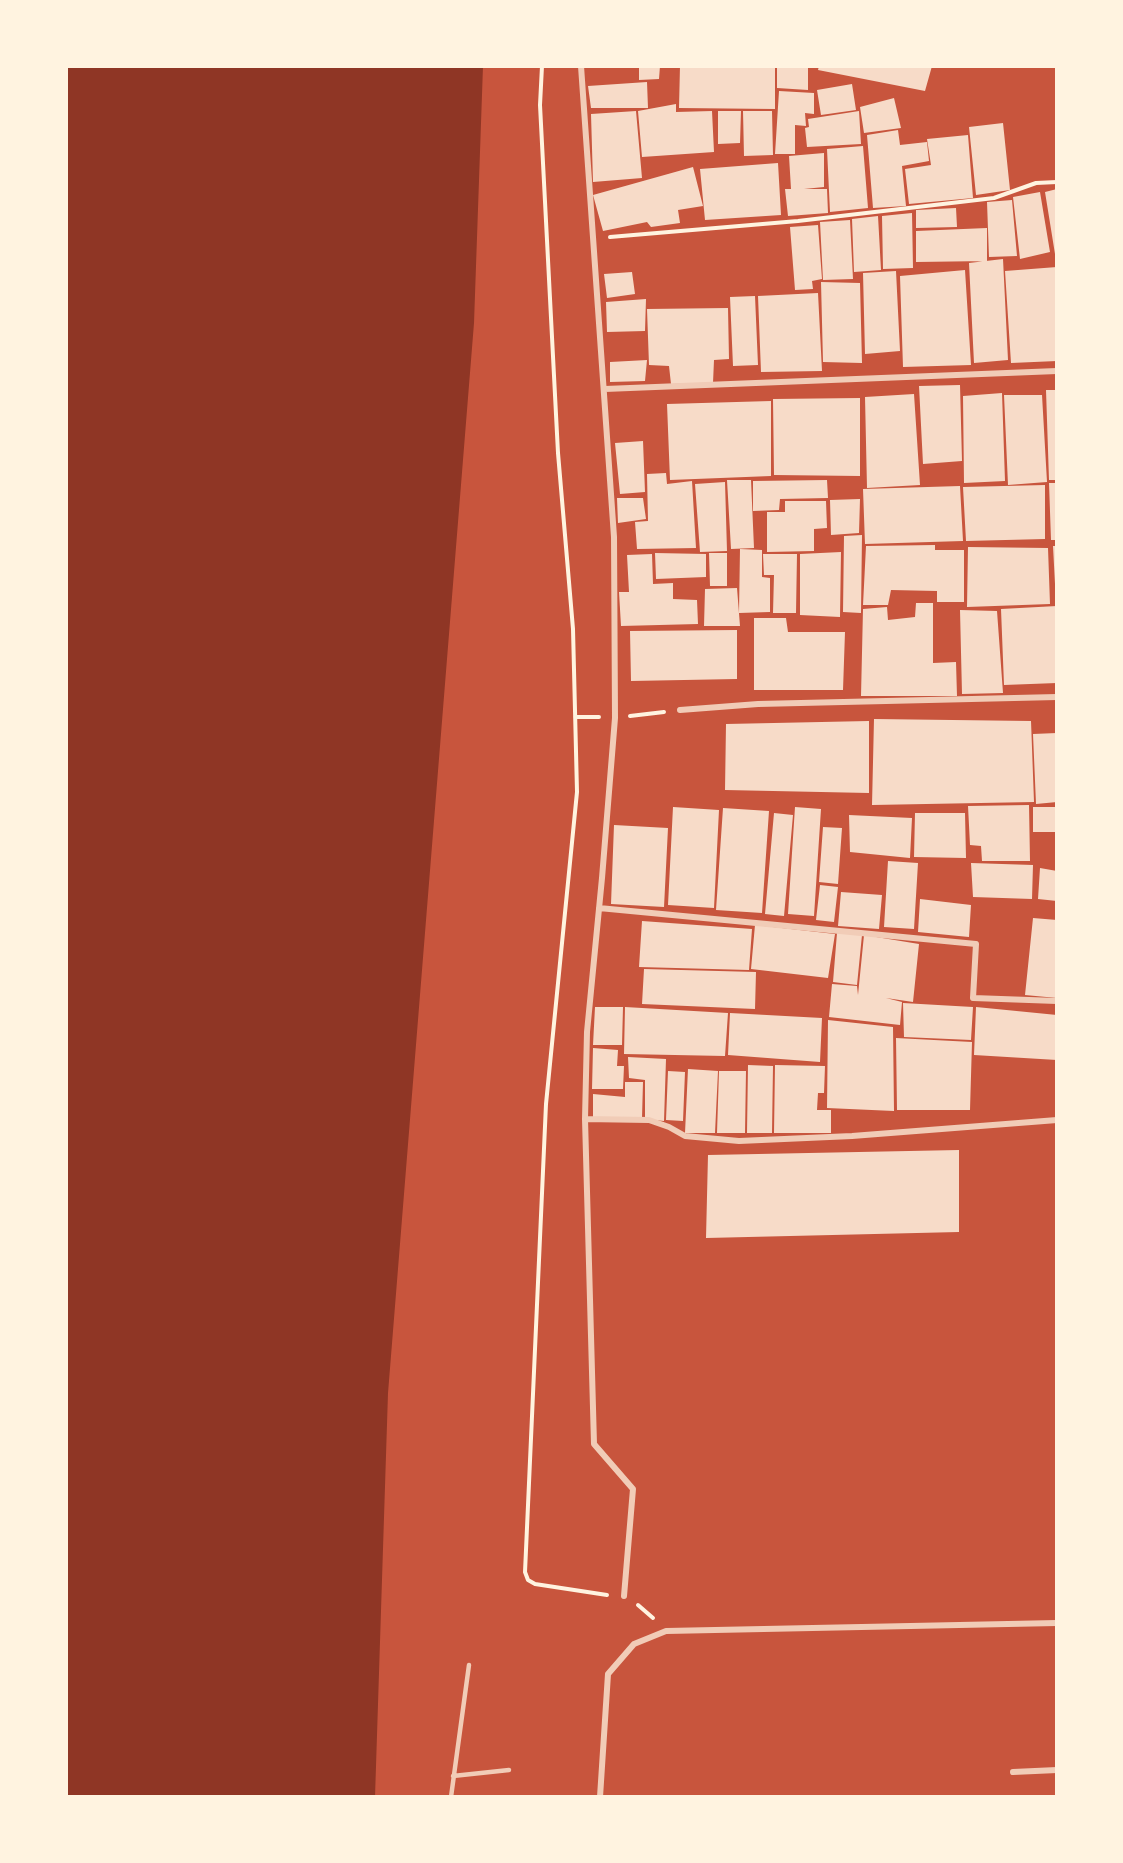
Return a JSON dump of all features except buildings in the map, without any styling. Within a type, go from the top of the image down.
[{"type":"street","points":[[581,66],[614,537],[615,718],[587,1032],[585,1119],[594,1444],[633,1489],[624,1596]]},
{"type":"street","points":[[605,389],[1057,371]]},
{"type":"street","points":[[680,710],[758,704],[1057,697]]},
{"type":"street","points":[[599,908],[976,944],[973,998],[1057,1001]]},
{"type":"street","points":[[585,1119],[649,1120],[685,1136],[739,1142],[852,1136],[1057,1120]]},
{"type":"street","points":[[600,1797],[608,1674],[634,1644],[666,1631],[1057,1623]]},
{"type":"street","points":[[1013,1772],[1057,1770]]},
{"type":"lane","points":[[450,1797],[469,1665]]},
{"type":"lane","points":[[453,1776],[509,1770]]},
{"type":"path","points":[[542,66],[540,105],[558,453],[573,629],[578,792],[546,1104],[525,1572],[528,1580],[535,1584],[624,1596],[633,1600],[666,1631]]},
{"type":"path","points":[[594,239],[798,220],[994,198],[1036,183],[1057,182]]},
{"type":"shaded area","points":[[66,66],[483,66],[474,323],[388,1393],[375,1797],[66,1797]]}]
